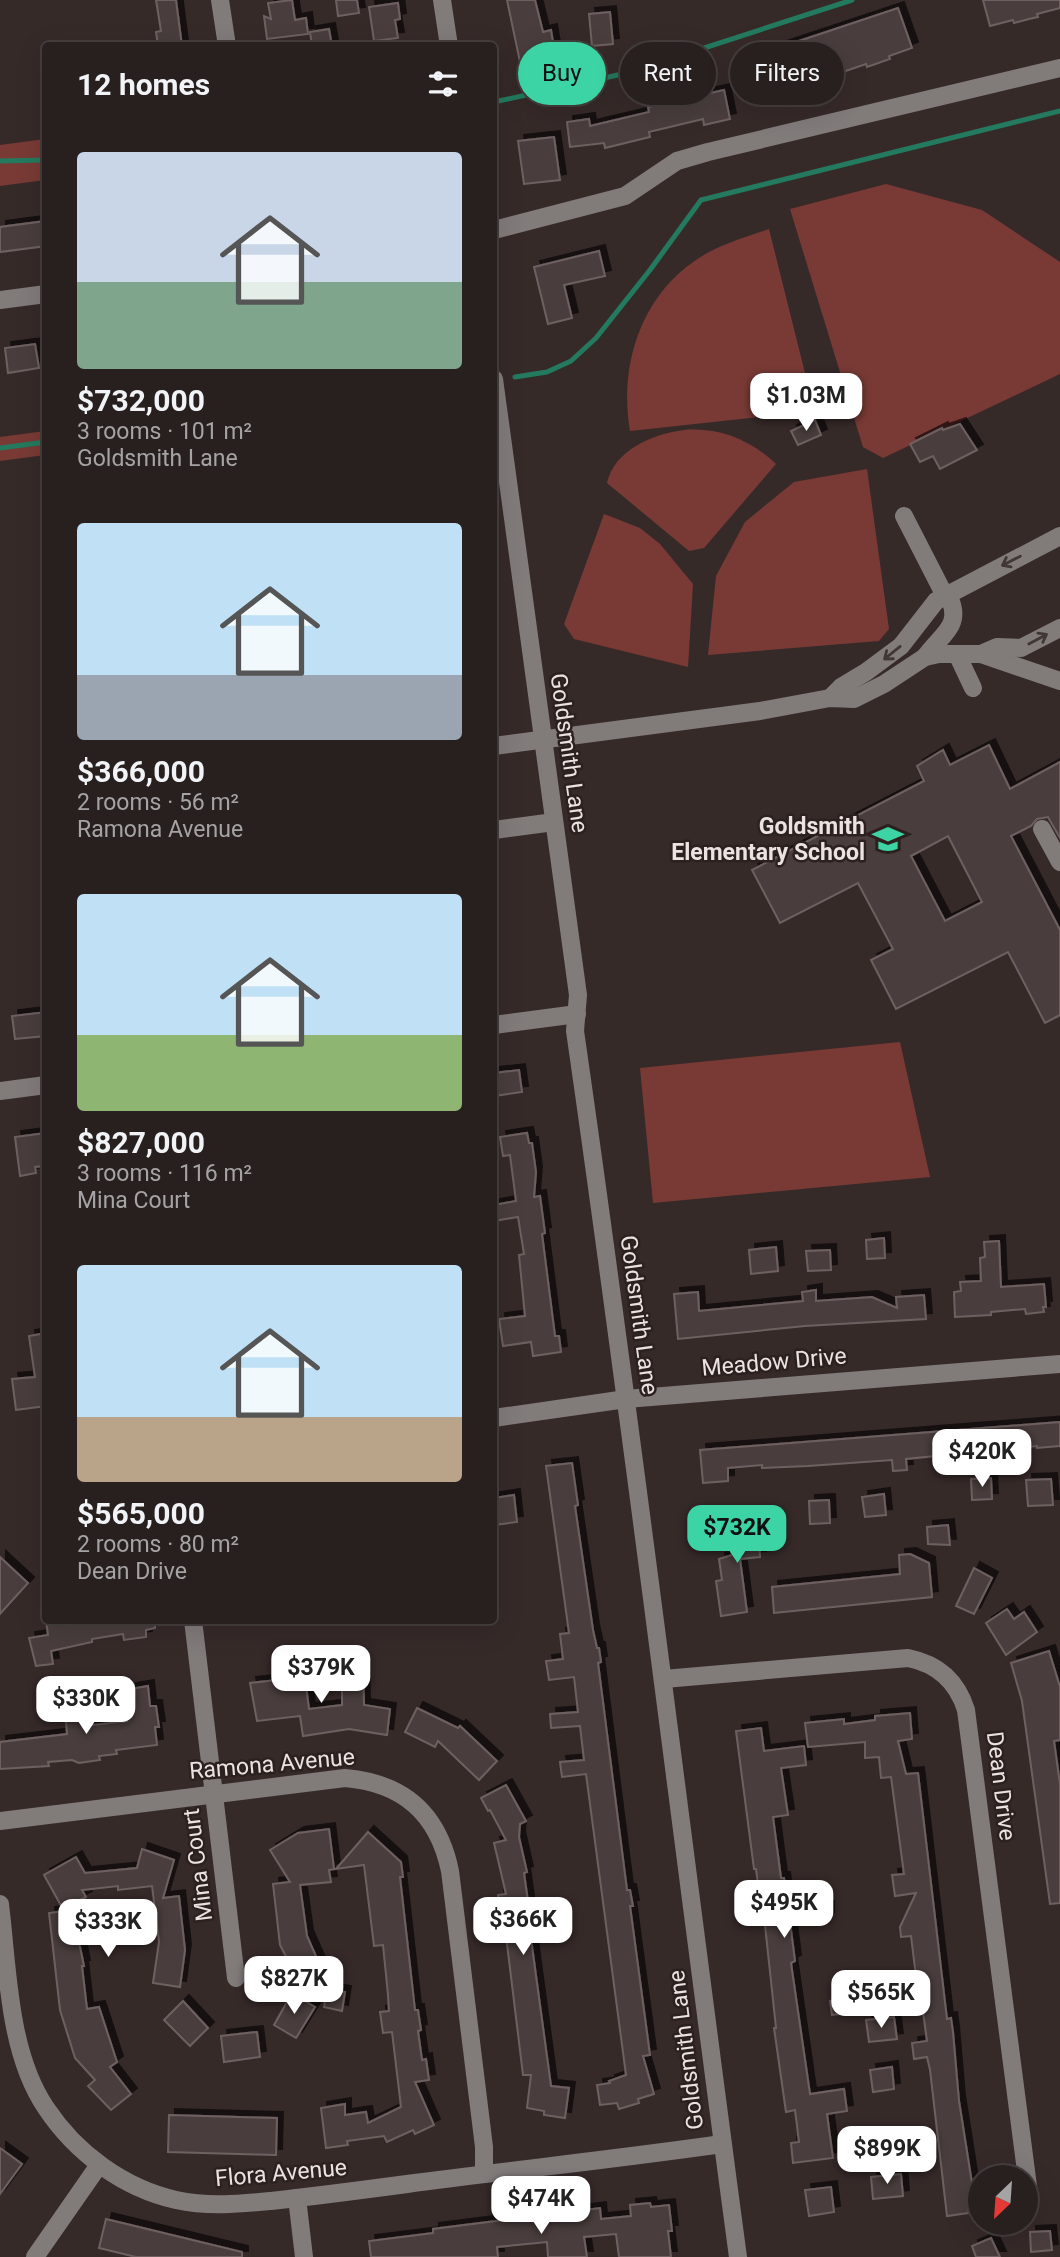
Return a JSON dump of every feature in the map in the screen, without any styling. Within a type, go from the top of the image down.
[{"type":"street","points":[[220,0],[226,42]]},
{"type":"street","points":[[442,0],[448,42]]},
{"type":"street","points":[[497,229],[625,196],[677,161],[708,152],[1060,68]]},
{"type":"street","points":[[0,300],[42,295]]},
{"type":"street","name":"Goldsmith Lane","points":[[497,427],[502,508],[543,740],[578,995],[575,1031],[664,1679],[738,2257]]},
{"type":"street","points":[[497,746],[760,711],[831,698],[854,699],[884,684],[925,657],[953,623],[953,607],[904,516]]},
{"type":"street","points":[[831,698],[841,687],[901,646],[947,595],[1060,536]]},
{"type":"street","points":[[981,654],[997,647],[1021,648],[1060,628]]},
{"type":"street","points":[[957,654],[974,688]]},
{"type":"street","points":[[925,657],[981,654],[1060,681]]},
{"type":"street","points":[[497,830],[554,822]]},
{"type":"street","points":[[1042,829],[1060,862]]},
{"type":"street","points":[[497,1025],[577,1014]]},
{"type":"street","points":[[0,1091],[42,1086]]},
{"type":"street","name":"Meadow Drive","points":[[497,1418],[625,1399],[1060,1363]]},
{"type":"street","name":"Mina Court","points":[[193,1624],[236,1978]]},
{"type":"street","name":"Dean Drive","points":[[664,1679],[908,1658],[938,1669],[956,1687],[966,1710],[1025,2165]]},
{"type":"street","name":"Ramona Avenue","points":[[0,1821],[345,1778],[366,1780],[398,1792],[424,1813],[433,1825],[444,1847],[450,1871],[484,2147],[484,2174]]},
{"type":"street","name":"Flora Avenue","points":[[0,1904],[13,2011],[20,2048],[35,2090],[57,2123],[99,2165],[113,2175],[159,2195],[177,2200],[224,2205],[722,2144]]},
{"type":"street","points":[[35,2257],[99,2165]]},
{"type":"street","points":[[297,2198],[304,2257]]},
{"type":"shaded area","points":[[42,139],[42,180],[0,186],[0,145]]},
{"type":"shaded area","points":[[886,184],[982,210],[1060,262],[1060,374],[883,458],[863,447],[790,209]]},
{"type":"shaded area","points":[[769,229],[810,393],[796,413],[630,431],[628,378],[641,328],[652,306],[686,267],[709,252]]},
{"type":"shaded area","points":[[684,430],[710,431],[734,437],[756,448],[776,464],[704,548],[689,551],[607,483],[618,461],[636,446],[660,435]]},
{"type":"shaded area","points":[[42,431],[42,455],[0,461],[0,437]]},
{"type":"shaded area","points":[[867,469],[889,629],[879,641],[708,655],[716,576],[745,522],[794,482]]},
{"type":"shaded area","points":[[604,514],[640,528],[660,544],[693,584],[688,667],[574,639],[564,624]]},
{"type":"shaded area","points":[[900,1042],[930,1177],[653,1203],[640,1068]]},
{"type":"building","points":[[156,0],[176,0],[181,42],[157,42],[156,32],[161,31]]},
{"type":"building","points":[[292,0],[295,20],[306,18],[308,34],[267,39],[264,16],[271,19],[268,3]]},
{"type":"building","points":[[336,0],[357,0],[359,13],[338,16]]},
{"type":"building","points":[[507,0],[535,0],[543,32],[551,30],[553,42],[518,42],[518,52]]},
{"type":"building","points":[[983,0],[1060,0],[1060,8],[1037,14],[1038,17],[990,26]]},
{"type":"building","points":[[398,3],[400,19],[395,20],[398,38],[374,41],[369,7]]},
{"type":"building","points":[[898,8],[912,48],[867,67],[866,64],[844,72],[844,42],[796,42]]},
{"type":"building","points":[[610,12],[613,44],[592,42],[589,14]]},
{"type":"building","points":[[329,29],[331,42],[311,42],[310,32]]},
{"type":"building","points":[[724,90],[730,119],[704,125],[703,119],[649,132],[650,137],[605,148],[604,143],[570,147],[567,122],[589,119],[590,126],[649,112],[648,107],[657,105],[716,105],[716,92]]},
{"type":"building","points":[[554,137],[560,180],[524,184],[518,141]]},
{"type":"building","points":[[42,222],[42,247],[0,252],[0,227]]},
{"type":"building","points":[[599,251],[605,276],[564,285],[572,318],[548,324],[534,267]]},
{"type":"building","points":[[35,344],[39,368],[8,373],[5,348]]},
{"type":"building","points":[[815,420],[821,435],[798,445],[791,431]]},
{"type":"building","points":[[960,424],[977,450],[940,469],[933,456],[920,462],[910,444],[942,428],[943,430]]},
{"type":"building","points":[[989,745],[1010,789],[1060,762],[1060,838],[1048,817],[1037,819],[1031,826],[1011,836],[1060,930],[1060,1015],[1045,1023],[1008,952],[896,1009],[871,960],[893,949],[858,883],[780,923],[752,870],[924,781],[917,766],[943,750],[950,765]],"holes":[[[948,836],[982,902],[945,921],[911,856]]]},
{"type":"building","points":[[42,1012],[42,1036],[15,1039],[12,1016]]},
{"type":"building","points":[[519,1070],[522,1092],[497,1096],[497,1073]]},
{"type":"building","points":[[527,1133],[529,1143],[532,1143],[536,1172],[534,1197],[540,1196],[555,1336],[559,1336],[561,1352],[533,1356],[531,1342],[503,1346],[499,1319],[525,1316],[519,1255],[524,1254],[518,1217],[497,1220],[497,1204],[516,1201],[510,1155],[503,1156],[500,1137]]},
{"type":"building","points":[[42,1134],[42,1166],[35,1167],[36,1173],[20,1176],[15,1137]]},
{"type":"building","points":[[884,1238],[885,1258],[867,1259],[866,1240]]},
{"type":"building","points":[[999,1241],[1001,1287],[1044,1284],[1044,1312],[1026,1314],[1025,1309],[991,1312],[991,1315],[955,1317],[954,1292],[961,1291],[960,1282],[981,1281],[980,1258],[985,1257],[984,1242]]},
{"type":"building","points":[[776,1247],[778,1271],[751,1274],[749,1250]]},
{"type":"building","points":[[830,1250],[831,1270],[808,1271],[806,1251]]},
{"type":"building","points":[[816,1290],[816,1301],[872,1297],[897,1308],[896,1297],[924,1295],[926,1319],[805,1326],[678,1339],[674,1294],[698,1292],[699,1311],[803,1301],[802,1292]]},
{"type":"building","points":[[42,1334],[42,1407],[16,1410],[12,1379],[35,1377],[29,1336]]},
{"type":"building","points":[[1060,1422],[1060,1446],[906,1459],[907,1470],[893,1471],[892,1460],[728,1468],[728,1481],[703,1483],[700,1450]]},
{"type":"building","points":[[572,1463],[578,1505],[575,1506],[593,1630],[601,1662],[598,1663],[627,1890],[630,1890],[633,1906],[630,1906],[650,2055],[643,2056],[654,2094],[638,2099],[639,2103],[619,2109],[617,2103],[600,2105],[597,2085],[610,2083],[609,2081],[626,2075],[586,1774],[562,1777],[560,1762],[584,1760],[580,1726],[551,1728],[550,1714],[578,1712],[574,1677],[549,1680],[546,1661],[563,1659],[560,1634],[569,1633],[546,1466]]},
{"type":"building","points":[[991,1478],[992,1499],[972,1500],[971,1479]]},
{"type":"building","points":[[1051,1479],[1053,1505],[1028,1506],[1026,1480]]},
{"type":"building","points":[[884,1494],[886,1515],[865,1517],[862,1497]]},
{"type":"building","points":[[514,1495],[517,1522],[497,1525],[497,1498]]},
{"type":"building","points":[[829,1500],[830,1523],[810,1524],[809,1501]]},
{"type":"building","points":[[758,1517],[760,1557],[740,1559],[747,1612],[721,1616],[716,1581],[722,1580],[719,1559],[732,1555],[729,1520]]},
{"type":"building","points":[[948,1525],[950,1545],[928,1544],[927,1527]]},
{"type":"building","points":[[910,1554],[929,1563],[932,1597],[774,1613],[772,1587],[900,1574],[899,1555]]},
{"type":"building","points":[[0,1557],[28,1583],[0,1614]]},
{"type":"building","points":[[974,1568],[992,1578],[974,1614],[956,1606]]},
{"type":"building","points":[[1007,1609],[1014,1619],[1024,1612],[1037,1632],[1006,1655],[986,1623]]},
{"type":"building","points":[[47,1624],[155,1624],[155,1628],[146,1630],[146,1637],[124,1640],[123,1634],[92,1639],[92,1642],[51,1651],[53,1664],[36,1666],[29,1638],[48,1635]]},
{"type":"building","points":[[1049,1651],[1060,1687],[1060,1740],[1054,1741],[1060,1784],[1060,1903],[1050,1904],[1022,1701],[1011,1663]]},
{"type":"building","points":[[342,1662],[363,1662],[364,1705],[390,1709],[387,1735],[349,1729],[303,1736],[300,1716],[257,1721],[250,1683],[305,1677],[309,1709],[342,1705]]},
{"type":"building","points":[[148,1686],[150,1706],[156,1706],[159,1727],[155,1727],[157,1745],[116,1750],[117,1754],[99,1756],[100,1760],[79,1763],[72,1760],[48,1762],[49,1766],[0,1769],[0,1742],[67,1734],[64,1697],[81,1695],[85,1726],[127,1721],[126,1709],[132,1709],[130,1689]]},
{"type":"building","points":[[417,1708],[458,1728],[460,1726],[497,1761],[479,1780],[438,1741],[435,1747],[405,1732]]},
{"type":"building","points":[[910,1713],[912,1739],[898,1741],[906,1774],[918,1773],[947,2019],[951,2018],[959,2101],[969,2165],[968,2213],[947,2216],[930,2070],[927,2057],[914,2059],[912,2043],[927,2041],[920,1990],[911,1991],[909,1978],[916,1977],[911,1936],[901,1937],[900,1927],[916,1893],[895,1896],[892,1875],[904,1874],[891,1777],[881,1778],[879,1757],[865,1758],[865,1742],[808,1747],[805,1723],[844,1719],[844,1724],[875,1720],[875,1716]]},
{"type":"building","points":[[761,1728],[764,1751],[804,1746],[806,1765],[781,1768],[788,1815],[773,1817],[788,1908],[828,1907],[828,1918],[790,1922],[795,1961],[791,1963],[810,2094],[844,2089],[847,2111],[827,2114],[833,2158],[793,2163],[791,2143],[799,2142],[795,2110],[786,2112],[774,2028],[764,1916],[754,1869],[736,1731]]},
{"type":"building","points":[[506,1785],[526,1821],[520,1824],[519,1837],[527,1872],[524,1873],[529,1924],[551,2086],[569,2088],[565,2118],[544,2115],[544,2111],[527,2108],[531,2075],[523,2075],[503,1911],[500,1911],[498,1895],[506,1894],[494,1843],[506,1840],[481,1798]]},
{"type":"building","points":[[329,1829],[334,1869],[329,1870],[331,1882],[300,1885],[307,1936],[319,1963],[295,1974],[280,1945],[273,1884],[290,1882],[270,1850],[298,1833]]},
{"type":"building","points":[[368,1832],[401,1862],[403,1877],[400,1877],[415,2010],[418,2010],[421,2030],[418,2031],[422,2060],[426,2059],[429,2080],[415,2082],[434,2125],[415,2134],[413,2130],[387,2142],[384,2136],[347,2141],[348,2145],[326,2148],[321,2108],[345,2104],[345,2115],[366,2112],[368,2123],[401,2107],[392,2032],[383,2033],[380,2012],[389,2011],[383,1945],[374,1946],[364,1865],[336,1869]]},
{"type":"building","points":[[142,1849],[174,1860],[163,1898],[179,1896],[185,1950],[180,1987],[153,1983],[159,1942],[152,1886],[82,1890],[86,1897],[74,1903],[84,1966],[87,2009],[99,2007],[117,2062],[110,2067],[131,2094],[111,2110],[88,2086],[95,2080],[75,2058],[60,2010],[49,1913],[64,1911],[44,1875],[76,1857],[85,1873],[137,1868]]},
{"type":"building","points":[[327,1989],[345,1992],[342,2011],[324,2007]]},
{"type":"building","points":[[292,1993],[315,2007],[296,2038],[274,2025]]},
{"type":"building","points":[[848,1999],[850,2013],[832,2015],[830,2001]]},
{"type":"building","points":[[183,2001],[208,2028],[190,2046],[164,2020]]},
{"type":"building","points":[[894,2017],[897,2039],[869,2042],[866,2020]]},
{"type":"building","points":[[257,2032],[260,2057],[224,2062],[221,2036]]},
{"type":"building","points":[[892,2067],[894,2089],[873,2092],[870,2070]]},
{"type":"building","points":[[169,2115],[277,2118],[276,2155],[168,2152]]},
{"type":"building","points":[[0,2148],[22,2164],[0,2194]]},
{"type":"building","points":[[901,2174],[903,2196],[873,2199],[871,2177]]},
{"type":"building","points":[[831,2187],[834,2212],[809,2216],[805,2190]]},
{"type":"building","points":[[650,2203],[651,2207],[669,2205],[671,2257],[619,2257],[616,2234],[584,2237],[587,2257],[548,2257],[547,2242],[497,2247],[498,2257],[371,2257],[369,2241],[433,2233],[433,2229],[600,2208],[601,2219],[631,2216],[630,2205]]},
{"type":"building","points":[[106,2219],[242,2252],[242,2257],[136,2257],[99,2248]]},
{"type":"building","points":[[1050,2231],[1052,2250],[1031,2252],[1030,2235],[1038,2235],[1038,2232]]},
{"type":"building","points":[[991,2238],[1000,2257],[976,2257],[972,2246]]},
{"type":"waterway","points":[[497,101],[627,73],[852,0]]},
{"type":"waterway","points":[[515,377],[547,372],[571,361],[596,338],[701,200],[1060,111]]},
{"type":"waterway","points":[[0,161],[42,160]]},
{"type":"waterway","points":[[0,448],[42,443]]},
{"type":"place","name":"Goldsmith Elementary School","points":[[888,839]]}]
